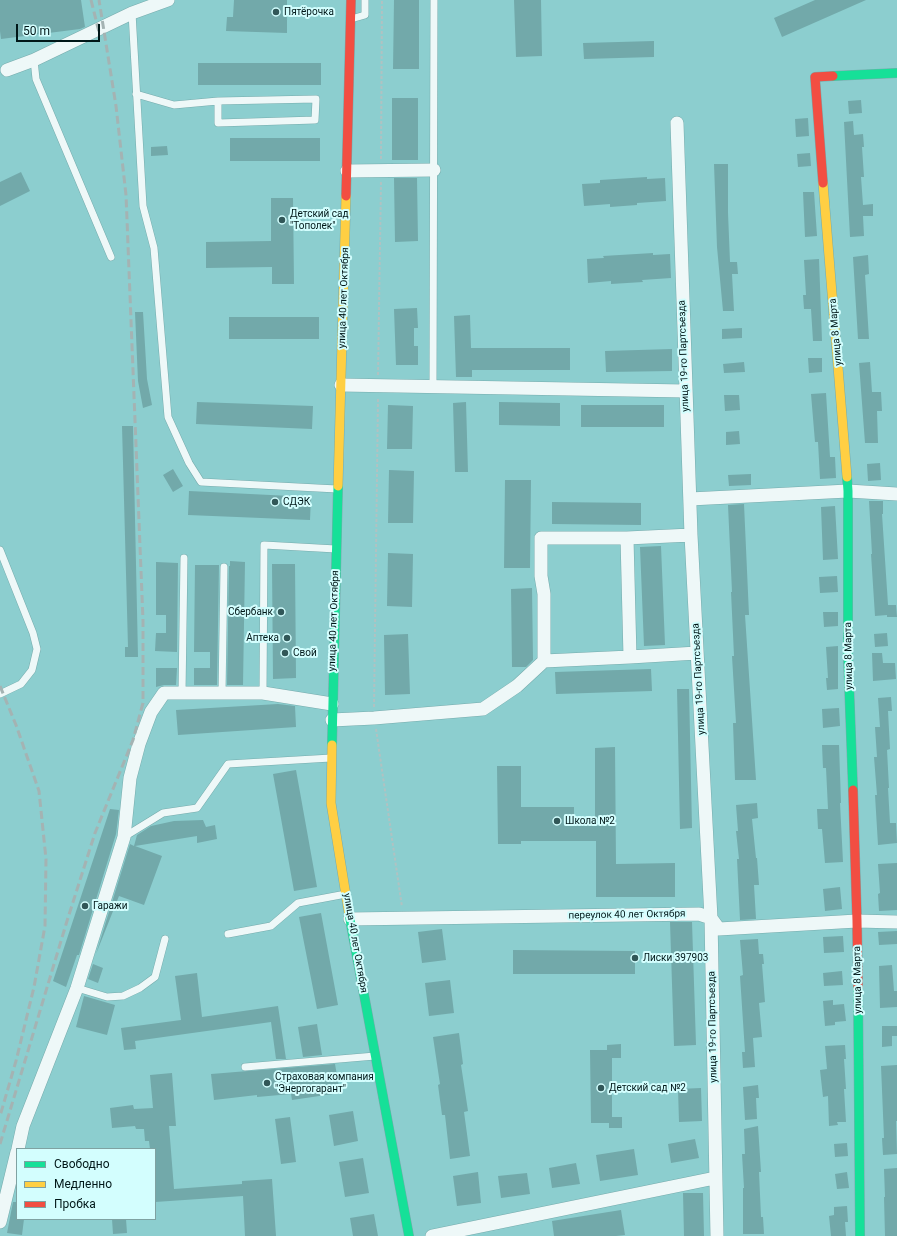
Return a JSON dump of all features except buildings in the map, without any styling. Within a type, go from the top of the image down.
[{"type":"main road","name":"улица 40 лет Октября","points":[[351,0],[332,704],[331,803],[350,919],[409,1236]]},
{"type":"main road","name":"улица 8 Марта","points":[[860,1236],[857,921],[848,656],[848,491],[815,77],[897,73]]},
{"type":"street","points":[[3,71],[34,60],[132,13],[168,0]]},
{"type":"street","name":"улица 19-го Партсъезда","points":[[677,123],[691,535],[711,918],[717,1236]]},
{"type":"street","points":[[347,171],[434,170]]},
{"type":"street","points":[[341,386],[685,391]]},
{"type":"street","points":[[690,499],[848,491],[897,494]]},
{"type":"street","points":[[544,661],[544,594],[541,576],[541,538],[627,538],[691,535]]},
{"type":"street","points":[[627,538],[630,657]]},
{"type":"street","points":[[332,720],[483,709],[517,686],[544,661],[697,653]]},
{"type":"street","points":[[18,1148],[23,1126],[77,988],[124,837],[130,778],[139,744],[151,712],[164,693],[263,693],[332,704]]},
{"type":"street","name":"переулок 40 лет Октября","points":[[350,919],[699,914],[711,918],[719,930],[857,921],[897,922]]},
{"type":"street","points":[[0,1222],[16,1154]]},
{"type":"street","points":[[432,1236],[716,1178]]},
{"type":"lane","points":[[351,19],[365,14],[365,0]]},
{"type":"lane","points":[[433,387],[434,0]]},
{"type":"lane","points":[[132,13],[143,206],[154,248],[168,417],[189,464],[200,482],[338,489]]},
{"type":"lane","points":[[34,60],[36,79],[111,257]]},
{"type":"lane","points":[[136,94],[174,105],[218,101],[316,99],[315,120],[218,123],[218,101]]},
{"type":"lane","points":[[263,693],[264,545],[336,549]]},
{"type":"lane","points":[[0,550],[33,633],[37,649],[32,670],[21,684],[0,694]]},
{"type":"lane","points":[[182,693],[184,558]]},
{"type":"lane","points":[[222,693],[224,566]]},
{"type":"lane","points":[[124,837],[164,813],[197,808],[228,764],[332,758]]},
{"type":"lane","points":[[228,934],[271,926],[298,902],[346,894]]},
{"type":"lane","points":[[77,988],[107,997],[123,996],[140,988],[155,977],[165,939]]},
{"type":"lane","points":[[246,1067],[376,1056]]},
{"type":"path","points":[[381,166],[382,0]]},
{"type":"path","points":[[380,181],[374,718],[404,918]]},
{"type":"railway","points":[[91,0],[99,32]]},
{"type":"railway","points":[[0,1144],[95,833],[133,740],[143,703],[143,621],[126,195],[116,106],[99,0]]},
{"type":"railway","points":[[0,686],[16,725],[39,791],[46,859],[45,926],[34,987],[16,1061],[0,1116]]},
{"type":"traffic: fast","points":[[833,76],[897,73]]},
{"type":"traffic: fast","points":[[847,477],[848,656],[853,790]]},
{"type":"traffic: fast","points":[[332,745],[338,486]]},
{"type":"traffic: fast","points":[[349,914],[409,1236]]},
{"type":"traffic: fast","points":[[858,987],[860,1236]]},
{"type":"traffic: slow","points":[[823,183],[847,477]]},
{"type":"traffic: slow","points":[[338,486],[346,196]]},
{"type":"traffic: slow","points":[[332,745],[331,803],[349,914]]},
{"type":"traffic: jam","points":[[346,196],[351,0]]},
{"type":"traffic: jam","points":[[823,183],[815,77],[833,76]]},
{"type":"traffic: jam","points":[[853,790],[858,987]]},
{"type":"place","name":"Пятёрочка","points":[[276,12]]},
{"type":"place","name":"Детский сад \"Тополек\"","points":[[282,220]]},
{"type":"place","name":"СДЭК","points":[[275,502]]},
{"type":"place","name":"Сбербанк","points":[[281,612]]},
{"type":"place","name":"Аптека","points":[[287,638]]},
{"type":"place","name":"Свой","points":[[285,653]]},
{"type":"place","name":"Школа №2","points":[[557,821]]},
{"type":"place","name":"Гаражи","points":[[85,906]]},
{"type":"place","name":"Лиски 397903","points":[[635,958]]},
{"type":"place","name":"Страховая компания \"Энергогарант\"","points":[[267,1083]]},
{"type":"place","name":"Детский сад №2","points":[[601,1088]]}]
